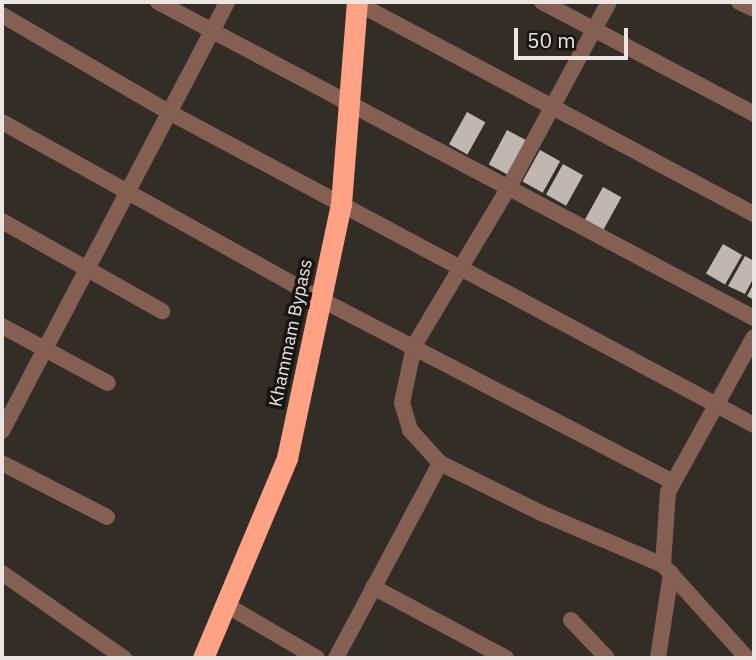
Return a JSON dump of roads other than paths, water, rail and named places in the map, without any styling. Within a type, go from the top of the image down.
[{"type":"highway","name":"Khammam Bypass","points":[[203,658],[228,606],[287,458],[324,300],[341,204],[351,104],[356,2]]},
{"type":"street","points":[[158,2],[754,318]]},
{"type":"street","points":[[2,431],[167,111],[227,2]]},
{"type":"street","points":[[356,2],[754,214]]},
{"type":"street","points":[[542,2],[754,114]]},
{"type":"street","points":[[609,2],[509,187],[414,346],[402,403],[410,430],[440,463],[667,569],[747,658]]},
{"type":"street","points":[[739,2],[754,9]]},
{"type":"street","points":[[2,15],[167,111],[754,425]]},
{"type":"street","points":[[2,122],[324,300],[673,482]]},
{"type":"street","points":[[2,221],[162,310]]},
{"type":"street","points":[[2,326],[108,383]]},
{"type":"street","points":[[658,658],[667,569],[668,492],[754,337]]},
{"type":"street","points":[[2,463],[107,517]]},
{"type":"street","points":[[335,658],[440,463]]},
{"type":"street","points":[[2,573],[124,658]]},
{"type":"street","points":[[373,587],[506,658]]},
{"type":"street","points":[[228,606],[317,658]]},
{"type":"street","points":[[571,620],[607,658]]}]
